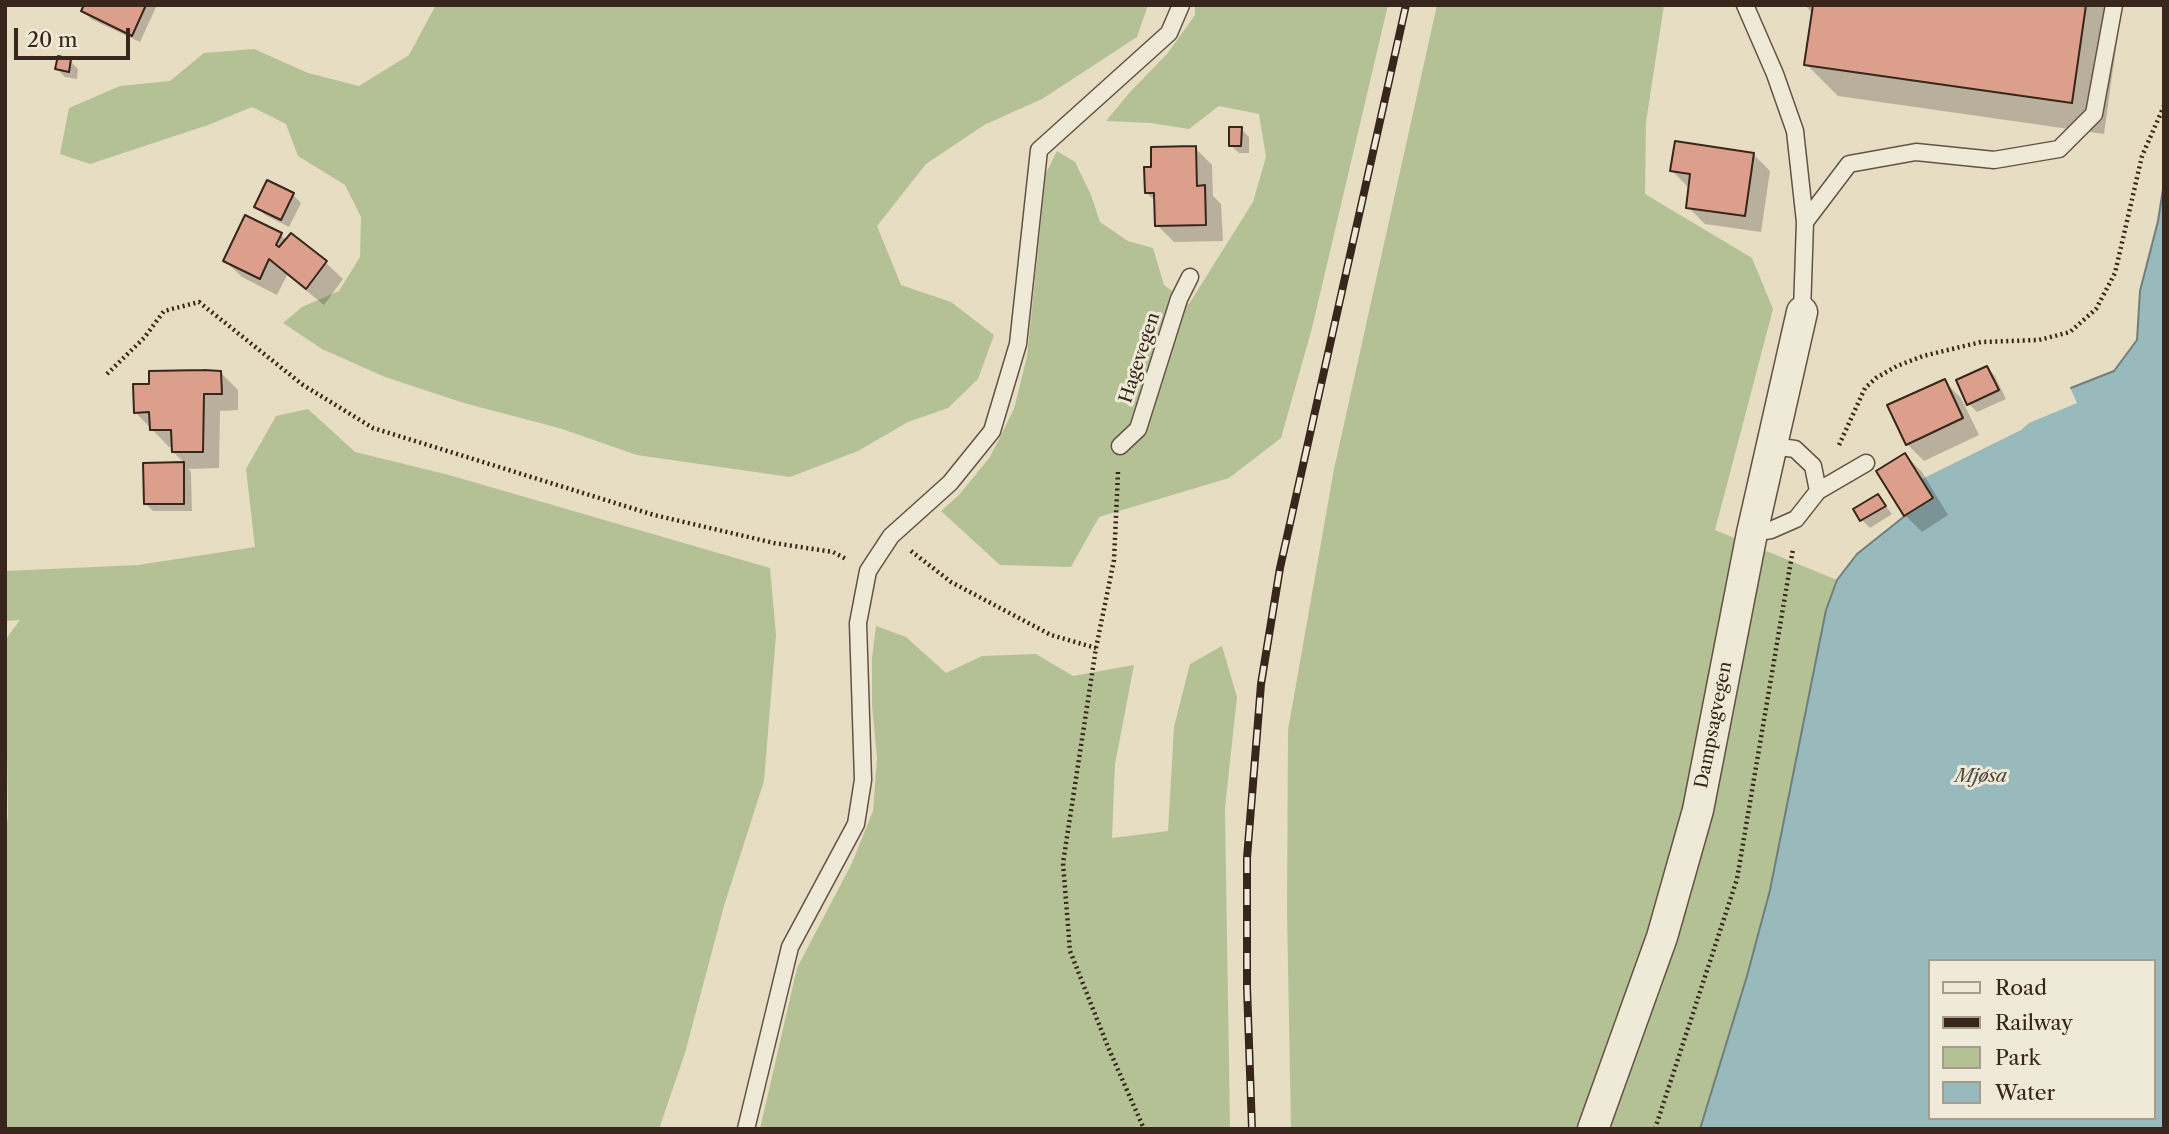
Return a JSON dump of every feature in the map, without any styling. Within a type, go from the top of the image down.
[{"type":"street","name":"Dampsagvegen","points":[[1593,1129],[1662,937],[1698,810],[1752,533],[1802,312]]},
{"type":"lane","points":[[746,1129],[790,947],[856,824],[863,780],[858,623],[869,571],[891,536],[950,483],[992,431],[1018,344],[1039,150],[1168,33],[1181,5]]},
{"type":"lane","points":[[1745,5],[1775,74],[1795,131],[1805,222],[1802,312]]},
{"type":"lane","points":[[1805,222],[1849,164],[1916,152],[1994,160],[2059,149],[2094,114],[2114,5]]},
{"type":"lane","name":"Hagevegen","points":[[1120,446],[1138,429],[1179,299],[1190,277]]},
{"type":"lane","points":[[1771,446],[1795,449],[1813,466],[1818,491]]},
{"type":"lane","points":[[1752,533],[1771,530],[1796,519],[1818,491],[1866,463]]},
{"type":"path","points":[[1818,491],[1856,405],[1865,388],[1876,378],[1923,356],[1980,342],[2039,340],[2070,332],[2096,309],[2115,273],[2142,156],[2164,106]]},
{"type":"path","points":[[107,374],[144,338],[164,312],[199,302],[303,385],[373,428],[654,515],[774,543],[833,552],[869,571]]},
{"type":"path","points":[[1120,446],[1114,560],[1096,648],[1063,863],[1070,951],[1143,1129]]},
{"type":"path","points":[[891,536],[951,582],[1051,635],[1096,648]]},
{"type":"path","points":[[1655,1129],[1737,879],[1794,545]]},
{"type":"green space","points":[[436,5],[1148,5],[1137,37],[1042,99],[984,125],[926,164],[877,226],[901,285],[951,302],[994,335],[978,379],[948,408],[908,422],[858,451],[790,477],[637,455],[559,428],[464,403],[385,377],[322,349],[283,323],[302,307],[339,291],[360,257],[361,217],[345,185],[298,156],[286,124],[252,107],[208,125],[90,164],[60,154],[69,108],[120,86],[170,81],[204,53],[254,49],[308,73],[359,86],[409,55]]},
{"type":"green space","points":[[1195,5],[1388,5],[1312,328],[1281,438],[1229,478],[1099,517],[1071,567],[1000,565],[941,511],[959,495],[990,457],[1014,409],[1027,356],[1046,173],[1057,151],[1075,162],[1100,222],[1128,241],[1153,248],[1164,285],[1189,304],[1253,202],[1266,157],[1259,114],[1219,106],[1189,129],[1151,123],[1106,121],[1167,54],[1195,15]]},
{"type":"green space","points":[[1437,5],[1664,5],[1646,122],[1645,194],[1752,258],[1773,309],[1715,530],[1837,580],[1826,610],[1770,890],[1747,976],[1700,1129],[1291,1129],[1287,912],[1288,730],[1334,469]]},
{"type":"green space","points":[[308,409],[355,452],[449,475],[770,568],[776,635],[764,781],[724,906],[685,1053],[659,1129],[5,1129],[5,842],[8,815],[5,640],[20,620],[5,621],[5,571],[138,565],[255,547],[246,469],[276,416]]},
{"type":"green space","points":[[876,626],[906,637],[946,673],[982,656],[1036,654],[1073,676],[1134,665],[1115,764],[1112,838],[1168,831],[1174,727],[1190,664],[1222,646],[1237,697],[1225,808],[1230,1129],[760,1129],[797,968],[852,863],[873,811],[877,758],[872,706],[872,658]]},
{"type":"water","name":"Mjøsa","points":[[2164,183],[2164,1129],[1700,1129],[1747,976],[1770,890],[1826,610],[1837,580],[1857,554],[1906,515],[1881,470],[1979,424],[2114,371],[2137,340],[2140,291],[2158,221]]},
{"type":"pier","points":[[2069,385],[2077,403],[2029,423],[2021,430],[1922,479],[1933,498],[1905,515],[1878,471],[1888,463],[1978,421]]},
{"type":"building","points":[[84,5],[146,5],[132,36],[81,11]]},
{"type":"building","points":[[1813,5],[2086,5],[2072,103],[1804,65]]},
{"type":"building","points":[[58,56],[71,59],[69,72],[55,69]]},
{"type":"building","points":[[1229,127],[1242,127],[1241,146],[1229,146]]},
{"type":"building","points":[[1675,141],[1754,153],[1745,216],[1686,208],[1690,174],[1670,171]]},
{"type":"building","points":[[1196,146],[1197,186],[1205,185],[1206,225],[1155,226],[1154,193],[1145,193],[1144,167],[1151,167],[1151,147]]},
{"type":"building","points":[[267,180],[294,193],[281,220],[254,207]]},
{"type":"building","points":[[245,215],[282,233],[276,245],[279,247],[291,233],[327,261],[306,289],[269,259],[260,279],[223,261]]},
{"type":"building","points":[[1987,366],[1999,390],[1967,405],[1956,380]]},
{"type":"building","points":[[149,371],[221,371],[222,394],[204,394],[203,452],[172,452],[171,430],[150,430],[149,412],[134,413],[133,384],[149,384]]},
{"type":"building","points":[[1945,379],[1963,418],[1906,445],[1887,405]]},
{"type":"building","points":[[1905,453],[1933,498],[1904,516],[1876,471]]},
{"type":"building","points":[[184,462],[184,504],[144,504],[143,463]]},
{"type":"building","points":[[1878,494],[1886,506],[1860,521],[1853,509]]},
{"type":"railway","points":[[1252,1129],[1247,987],[1247,858],[1261,684],[1280,568],[1406,5]]}]
